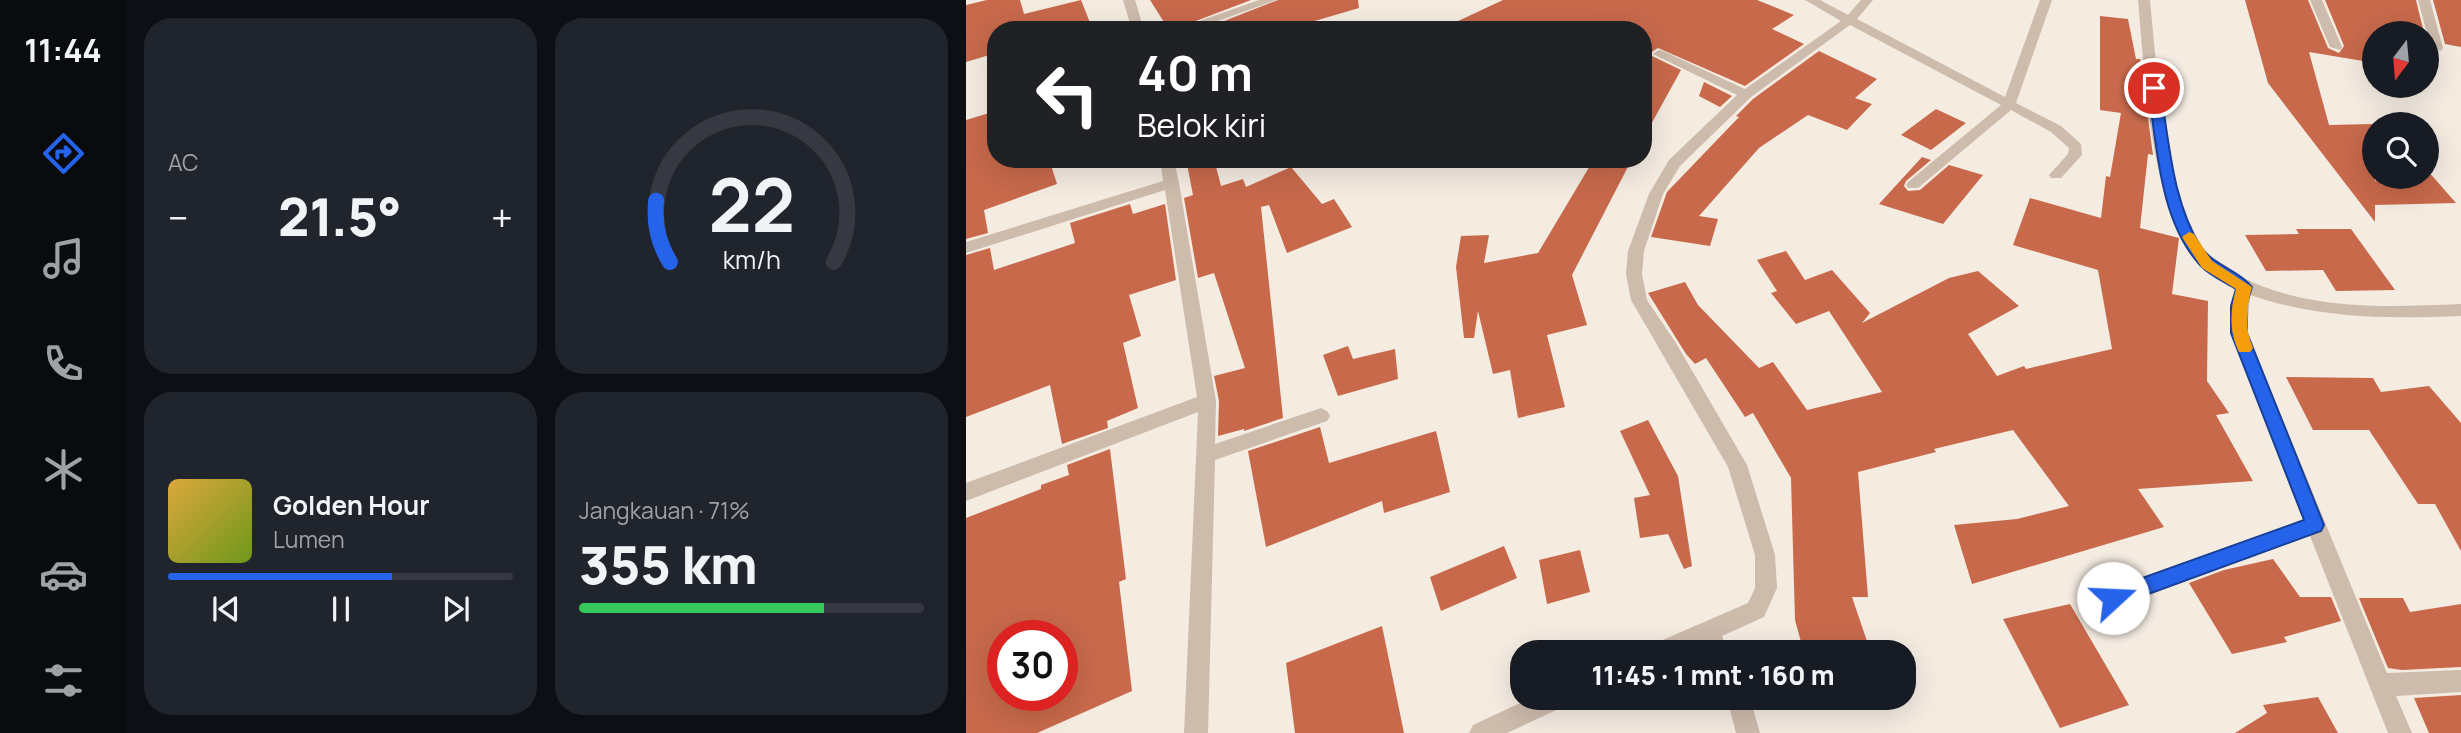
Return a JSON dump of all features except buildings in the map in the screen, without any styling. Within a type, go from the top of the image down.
[{"type":"street","points":[[1129,0],[1135,21]]},
{"type":"street","points":[[1207,21],[1270,0]]},
{"type":"street","points":[[1811,0],[2056,129],[2076,147],[2075,155],[2056,175]]},
{"type":"street","points":[[1688,640],[1756,610],[1766,588],[1765,555],[1737,465],[1670,348],[1639,300],[1634,274],[1636,251],[1656,194],[1674,163],[1746,94],[1850,20],[1867,0]]},
{"type":"street","points":[[1913,185],[2009,106],[2046,0]]},
{"type":"street","points":[[2144,0],[2154,88],[2170,181],[2180,216],[2194,248],[2207,264],[2244,287],[2274,298],[2377,313],[2461,310]]},
{"type":"street","points":[[2316,0],[2336,47]]},
{"type":"street","points":[[2424,0],[2430,21]]},
{"type":"street","points":[[1660,54],[1746,94]]},
{"type":"street","points":[[1169,168],[1207,401],[1196,733]]},
{"type":"street","points":[[966,248],[1172,183]]},
{"type":"street","points":[[2244,287],[2239,306],[2239,333],[2400,733]]},
{"type":"street","points":[[966,492],[1207,401]]},
{"type":"street","points":[[1204,456],[1321,416]]},
{"type":"street","points":[[2113,598],[2315,525]]},
{"type":"street","points":[[1708,631],[1712,640]]},
{"type":"street","points":[[2382,685],[2461,681]]},
{"type":"street","points":[[1481,733],[1532,710]]},
{"type":"street","points":[[1741,710],[1748,733]]},
{"type":"slow traffic","points":[[2189,237],[2207,264],[2244,287],[2239,306],[2239,333],[2245,348]]},
{"type":"route","points":[[2113,598],[2315,525],[2239,333],[2239,306],[2244,287],[2207,264],[2194,248],[2180,216],[2170,181],[2154,88]]}]
